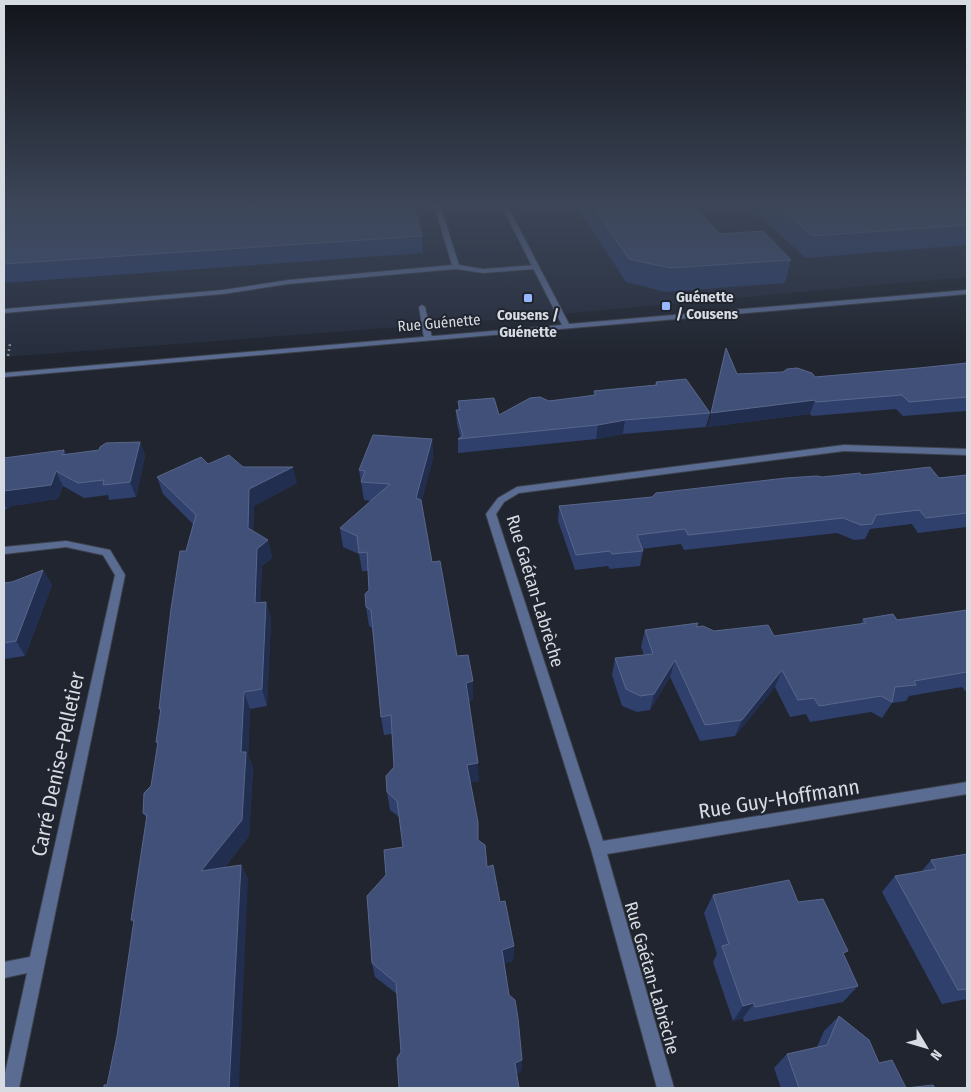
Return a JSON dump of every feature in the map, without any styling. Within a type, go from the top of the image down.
[{"type":"street","points":[[453,256],[456,267]]},
{"type":"street","points":[[530,256],[566,326]]},
{"type":"street","points":[[4,311],[223,292],[288,282],[456,267],[483,271],[536,267]]},
{"type":"street","name":"Rue Guénette","points":[[4,375],[967,292]]},
{"type":"street","points":[[422,307],[428,338]]},
{"type":"street","name":"Rue Gaétan-Labrèche","points":[[665,1088],[598,849],[491,514],[500,500],[517,490],[844,448],[967,452]]},
{"type":"street","name":"Carré Denise-Pelletier","points":[[4,550],[66,544],[98,550],[106,552],[120,575],[35,964],[10,1088]]},
{"type":"street","name":"Rue Guy-Hoffmann","points":[[598,849],[967,788]]},
{"type":"street","points":[[4,970],[35,964]]},
{"type":"path","points":[[8,361],[10,344]]},
{"type":"shaded area","points":[[4,256],[967,256],[967,277],[493,320],[4,357]]},
{"type":"building","points":[[4,256],[124,256],[4,264]]},
{"type":"building","points":[[627,256],[787,256],[791,260],[670,268],[629,259]]},
{"type":"building","points":[[726,348],[737,374],[783,372],[787,369],[797,368],[812,373],[815,377],[967,363],[967,397],[909,402],[902,395],[816,402],[815,400],[711,413]]},
{"type":"building","points":[[686,379],[710,413],[625,420],[598,425],[458,439],[463,436],[456,410],[460,410],[458,401],[494,398],[499,415],[530,398],[540,397],[549,401],[596,395],[594,391],[657,385],[656,382]]},
{"type":"building","points":[[373,435],[432,439],[416,498],[421,500],[432,562],[440,561],[457,656],[468,655],[473,681],[466,683],[478,763],[467,765],[478,822],[478,840],[485,845],[487,867],[493,865],[500,902],[505,901],[514,946],[502,950],[509,995],[515,1000],[518,1018],[522,1060],[515,1063],[519,1088],[399,1088],[397,1058],[401,1052],[396,983],[372,963],[367,896],[386,875],[384,850],[403,847],[397,801],[387,792],[386,776],[394,767],[391,715],[381,717],[371,610],[366,607],[365,594],[369,590],[367,552],[359,553],[357,536],[340,528],[390,484],[361,482],[365,471],[359,470]]},
{"type":"building","points":[[140,442],[130,482],[103,485],[104,480],[78,483],[56,471],[51,485],[4,491],[4,458],[64,450],[62,455],[99,450],[106,443]]},
{"type":"building","points":[[229,455],[243,467],[293,467],[249,489],[248,528],[268,540],[257,549],[255,603],[266,602],[262,689],[244,692],[241,752],[246,752],[242,820],[201,871],[241,865],[229,1088],[104,1088],[104,1085],[107,1085],[117,1036],[134,920],[131,920],[147,815],[143,813],[144,793],[151,786],[158,742],[156,742],[161,708],[159,709],[180,551],[186,551],[196,515],[157,477],[201,457],[208,464]]},
{"type":"building","points":[[930,467],[939,478],[967,475],[967,513],[926,518],[919,510],[876,515],[872,524],[861,525],[843,518],[688,535],[685,529],[637,535],[643,551],[612,554],[610,551],[576,555],[559,506],[652,497],[656,493],[786,478],[860,473],[862,475]]},
{"type":"building","points":[[43,570],[16,641],[4,643],[4,583],[12,582]]},
{"type":"building","points":[[967,610],[967,672],[914,681],[916,685],[895,687],[892,702],[881,696],[819,706],[814,698],[798,700],[782,670],[742,720],[705,725],[675,660],[654,694],[640,696],[626,689],[615,658],[653,654],[645,630],[698,623],[696,627],[703,626],[714,631],[768,625],[774,636],[866,623],[863,619],[893,614],[897,620]]},
{"type":"building","points":[[967,854],[967,989],[958,990],[895,876],[936,869],[931,860]]},
{"type":"building","points":[[789,880],[798,902],[823,899],[848,951],[843,953],[858,986],[755,1007],[754,1003],[743,1006],[722,946],[729,944],[713,895]]},
{"type":"building","points":[[839,1016],[869,1040],[879,1063],[892,1060],[906,1088],[799,1088],[787,1054],[827,1045]]},
{"type":"building","points":[[933,1085],[935,1088],[906,1088]]},
{"type":"place","name":"Cousens / Guénette","points":[[528,298]]},
{"type":"place","name":"Guénette / Cousens","points":[[666,306]]}]
